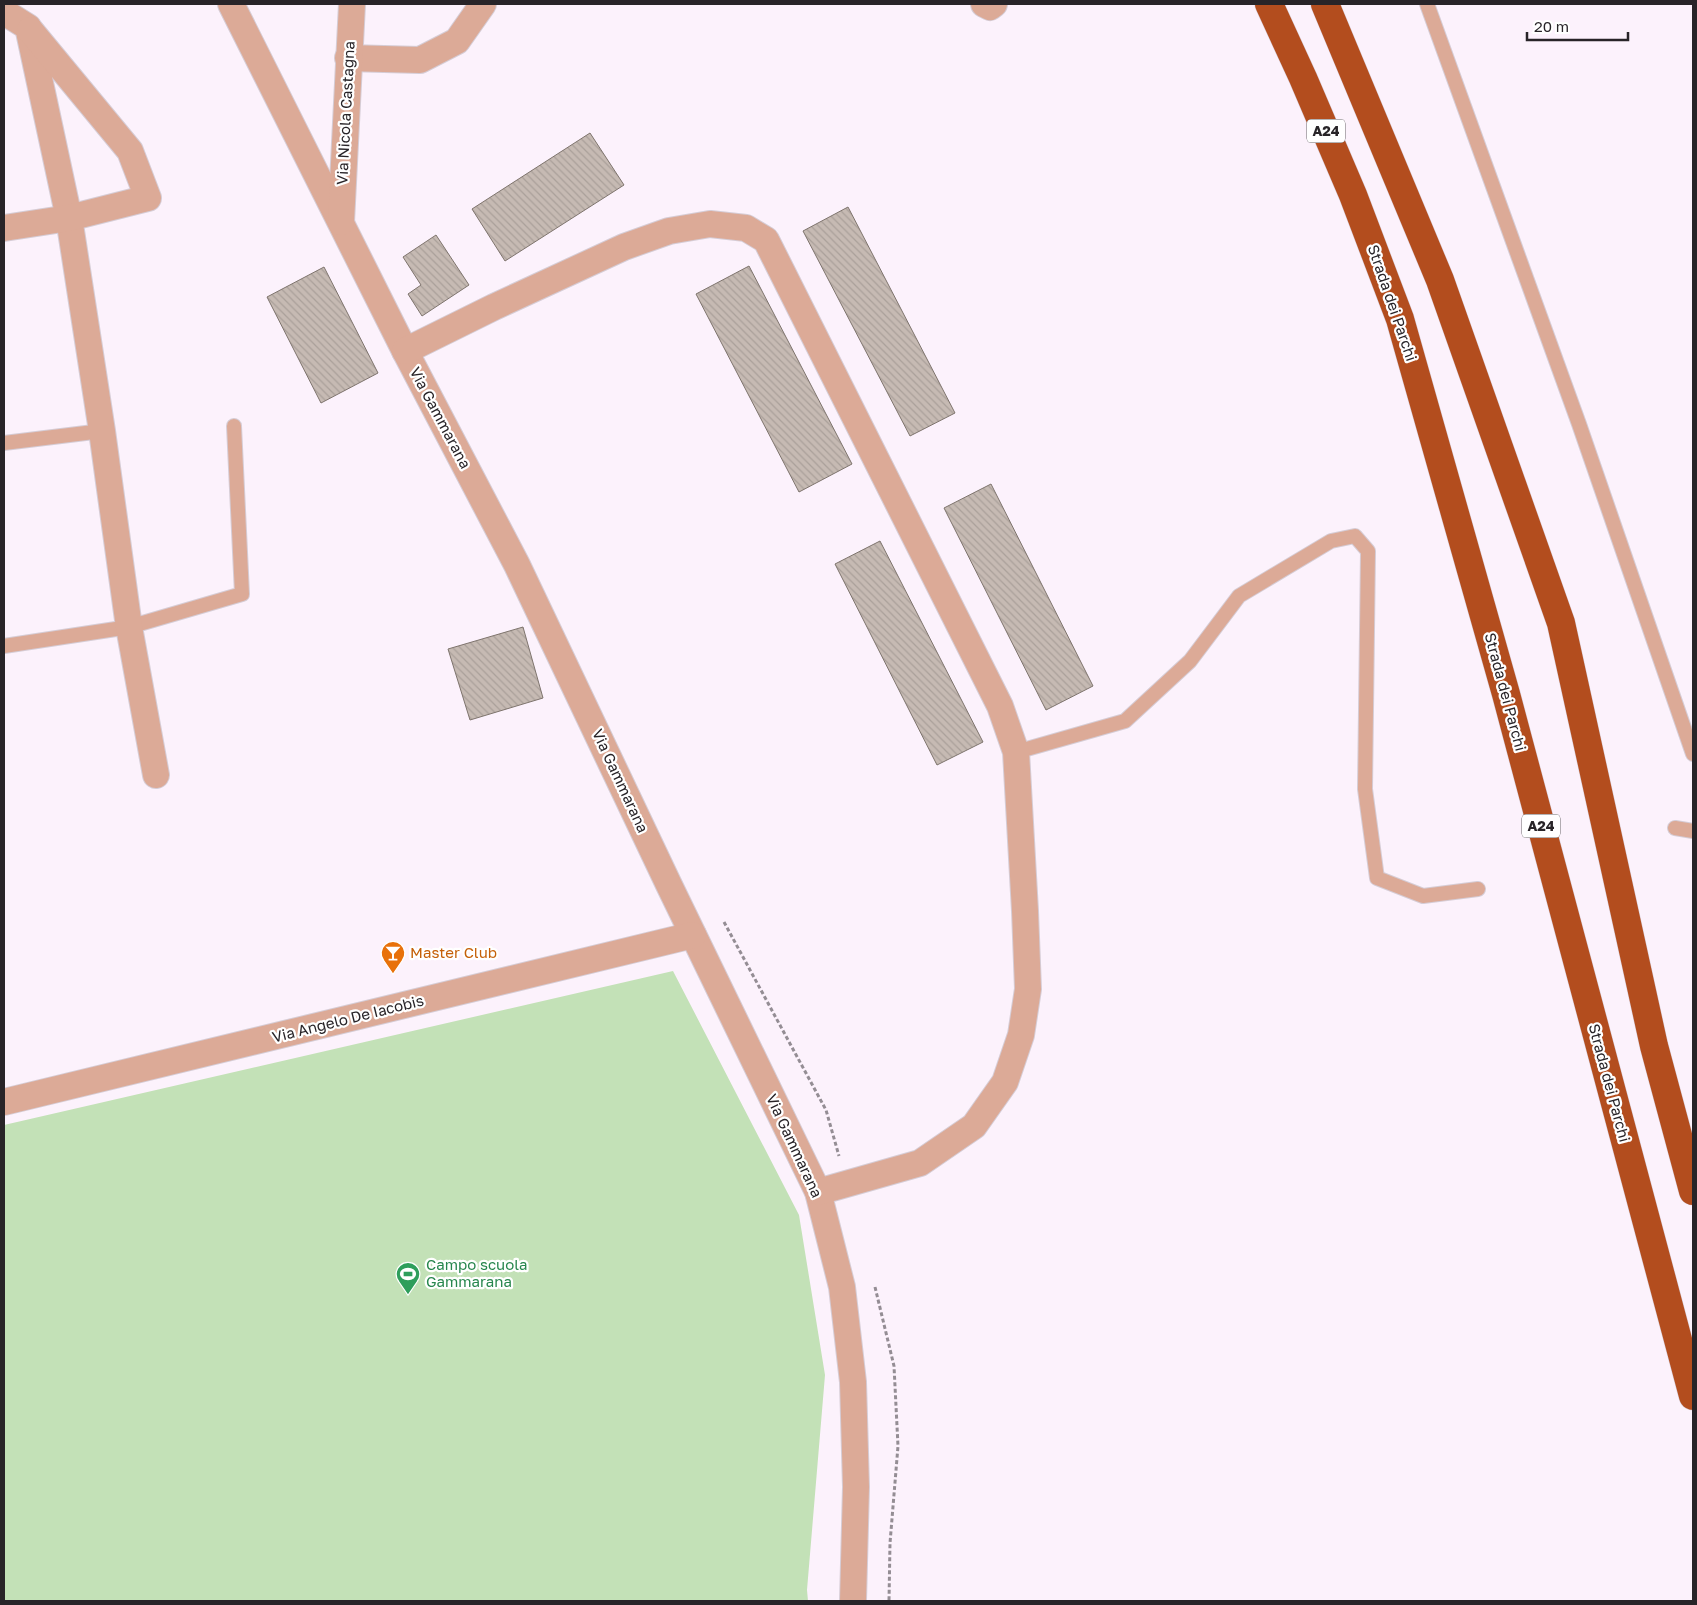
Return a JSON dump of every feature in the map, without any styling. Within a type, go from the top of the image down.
[{"type":"highway","name":"Strada dei Parchi","points":[[1270,4],[1304,78],[1353,194],[1400,319],[1506,694],[1693,1396]]},
{"type":"highway","points":[[1325,4],[1440,280],[1561,623],[1654,1046],[1693,1192]]},
{"type":"highway","points":[[1654,1046],[1693,1139]]},
{"type":"street","name":"Via Gammarana","points":[[231,4],[404,351],[517,565],[818,1192],[842,1287],[853,1382],[856,1487],[853,1601]]},
{"type":"street","name":"Via Nicola Castagna","points":[[341,223],[352,4]]},
{"type":"street","points":[[348,58],[420,60],[457,41],[483,4]]},
{"type":"street","points":[[984,4],[990,7],[994,4]]},
{"type":"street","points":[[4,12],[28,27],[130,150],[148,198],[69,218],[4,228]]},
{"type":"street","points":[[28,27],[69,218],[102,431],[129,627],[156,775]]},
{"type":"street","points":[[404,351],[624,247],[669,231],[710,224],[746,228],[766,240],[1000,706],[1016,752],[1028,989],[1021,1035],[1005,1082],[974,1126],[920,1163],[818,1192]]},
{"type":"street","name":"Via Angelo De Iacobis","points":[[4,1102],[693,935]]},
{"type":"lane","points":[[1427,4],[1575,415],[1693,754]]},
{"type":"lane","points":[[4,646],[129,627],[242,594],[234,426]]},
{"type":"lane","points":[[4,443],[102,431]]},
{"type":"lane","points":[[1016,752],[1125,721],[1190,661],[1239,596],[1331,541],[1355,536],[1368,551],[1365,789],[1377,878],[1423,896],[1478,888]]},
{"type":"lane","points":[[1675,828],[1693,832]]},
{"type":"green space","name":"Campo scuola Gammarana","points":[[673,971],[799,1215],[825,1375],[807,1590],[808,1601],[4,1601],[4,1125]]},
{"type":"building","points":[[590,133],[624,185],[505,261],[472,209]]},
{"type":"building","points":[[848,207],[955,413],[910,436],[803,231]]},
{"type":"building","points":[[436,235],[469,285],[422,316],[408,294],[421,285],[403,257]]},
{"type":"building","points":[[749,266],[852,464],[799,492],[696,294]]},
{"type":"building","points":[[324,267],[378,373],[321,403],[267,297]]},
{"type":"building","points":[[991,484],[1093,686],[1046,710],[944,508]]},
{"type":"building","points":[[880,541],[983,742],[937,765],[835,564]]},
{"type":"building","points":[[523,627],[543,698],[470,720],[448,649]]},
{"type":"place","name":"Master Club","points":[[393,974]]},
{"type":"place","name":"Campo scuola Gammarana","points":[[408,1295]]}]
